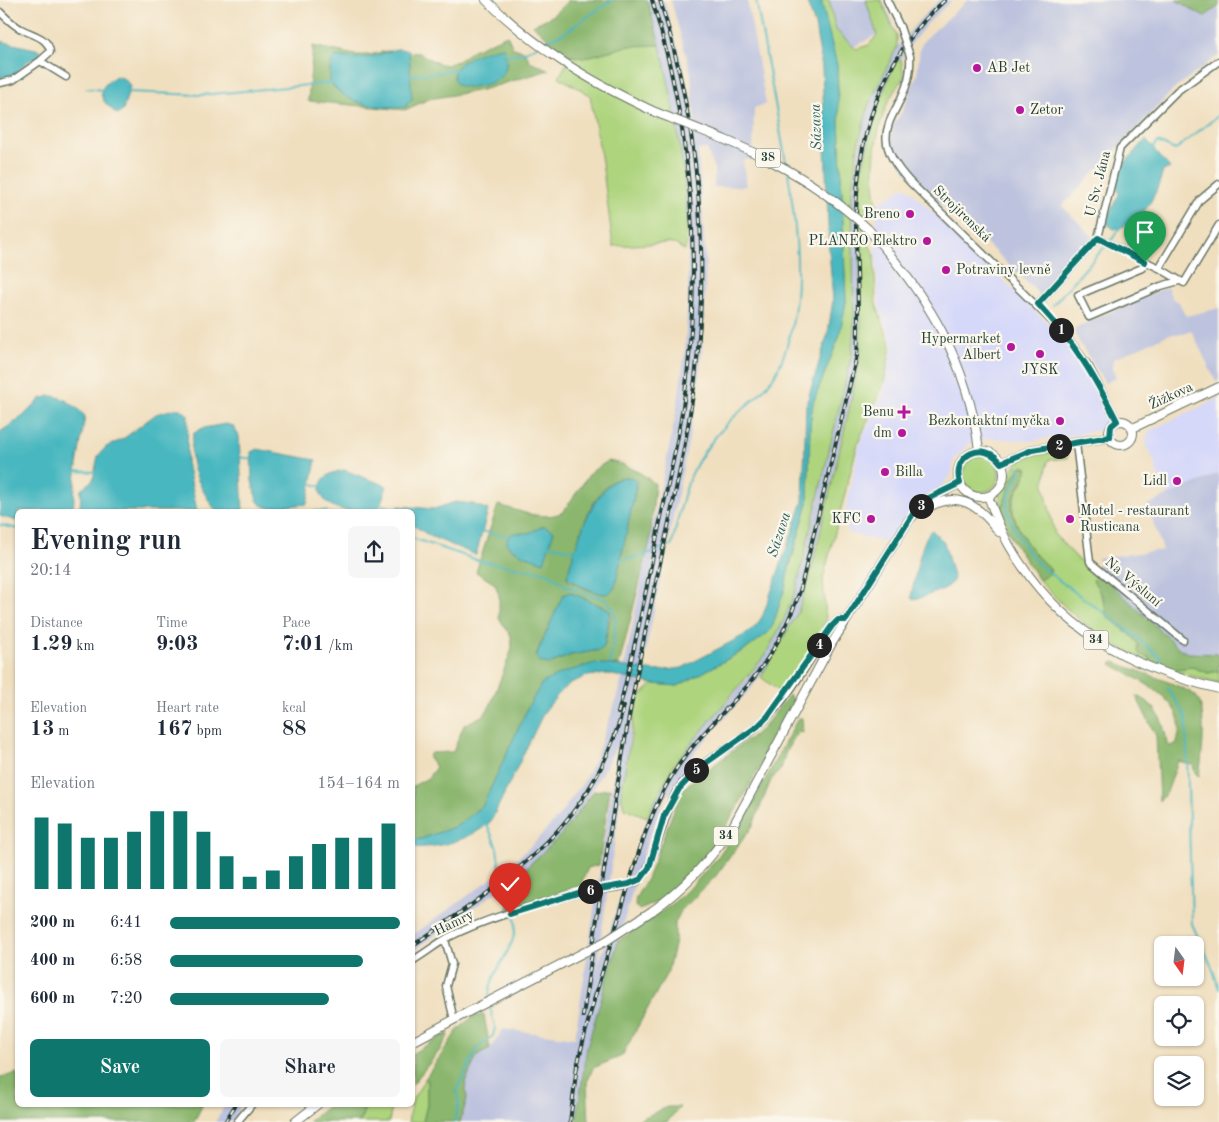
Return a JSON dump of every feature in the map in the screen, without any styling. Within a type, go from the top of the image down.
[{"type":"main road","name":"38","points":[[486,0],[544,51],[608,90],[655,112],[736,144],[795,173],[822,190],[868,229],[896,260],[920,292],[951,348],[970,400],[979,450]]},
{"type":"main road","name":"Žižkova","points":[[1001,463],[1032,450],[1110,437],[1117,444],[1127,443],[1134,435],[1133,428],[1219,387]]},
{"type":"main road","points":[[1110,437],[1111,426],[1117,421],[1128,422],[1133,428]]},
{"type":"main road","points":[[979,450],[992,453],[1001,463],[1003,480],[996,492],[988,496],[969,494],[960,483],[958,472],[961,462],[969,454],[979,450]]},
{"type":"main road","points":[[909,520],[929,498],[960,483]]},
{"type":"main road","name":"34","points":[[988,496],[1008,543]]},
{"type":"main road","name":"34","points":[[415,1040],[606,941],[652,911],[688,882],[722,843],[753,791],[846,620],[909,520],[935,503],[950,500],[964,501],[977,506],[985,513],[1008,543],[1046,598],[1090,636],[1141,665],[1219,689]]},
{"type":"main road","points":[[295,1122],[314,1107]]},
{"type":"street","name":"Strojírenská","points":[[887,0],[900,27],[910,56],[910,73],[906,87],[887,126],[887,142],[892,158],[910,182],[1038,304],[1067,336],[1085,361],[1117,421]]},
{"type":"street","points":[[0,12],[22,29],[37,35],[48,45],[50,52],[13,80],[0,83]]},
{"type":"street","points":[[40,61],[66,77]]},
{"type":"street","name":"U Sv. Jána","points":[[1038,304],[1098,238],[1120,148],[1177,91],[1219,61]]},
{"type":"street","points":[[1161,286],[1160,269],[1200,200],[1219,184]]},
{"type":"street","points":[[1098,238],[1184,283],[1219,224]]},
{"type":"street","points":[[1145,262],[1142,268],[1078,295],[1089,317],[1161,286],[1180,281]]},
{"type":"street","name":"Na Výsluní","points":[[1076,443],[1090,562],[1183,640]]},
{"type":"street","name":"Hamry","points":[[415,959],[445,940],[479,924],[581,892],[629,884],[645,875],[664,816],[679,789],[700,767],[744,737],[768,716],[835,622],[842,619],[846,620]]},
{"type":"street","points":[[445,940],[452,964],[446,986],[454,1020]]},
{"type":"street","points":[[237,1122],[250,1107]]},
{"type":"shaded area","points":[[647,0],[664,0],[683,66],[696,137],[691,73],[671,0],[747,0],[766,104],[754,108],[753,159],[743,160],[746,186],[714,187],[714,169],[707,149],[698,150],[706,265],[704,326],[699,380],[689,439],[632,719],[596,972],[639,840],[655,798],[687,747],[746,680],[766,654],[776,637],[802,570],[852,354],[854,320],[852,190],[864,123],[878,83],[897,47],[920,19],[939,0],[952,0],[926,25],[905,52],[878,108],[872,126],[861,190],[863,300],[861,355],[805,593],[791,626],[773,658],[753,686],[694,753],[663,802],[647,842],[587,1047],[576,1122],[460,1122],[467,1099],[465,1082],[477,1056],[490,1049],[503,1029],[575,1038],[619,742],[585,803],[569,826],[541,856],[513,880],[415,950],[415,934],[505,869],[531,846],[558,817],[582,784],[595,759],[619,692],[677,408],[685,351],[688,235],[681,156],[666,70]]},
{"type":"shaded area","points":[[821,0],[882,0],[894,25],[848,50],[836,53]]},
{"type":"shaded area","points":[[968,0],[1176,0],[1204,17],[1219,6],[1219,55],[1174,89],[1062,206],[1092,236],[1040,295],[960,218],[932,198],[905,170],[892,148],[890,138],[894,124],[902,112],[917,75],[920,48],[924,40]]},
{"type":"shaded area","points":[[905,186],[1056,331],[1081,364],[1104,407],[1105,419],[1103,426],[1097,431],[1029,441],[991,438],[969,444],[954,459],[951,475],[940,488],[920,499],[888,539],[879,541],[848,533],[846,509],[860,442],[883,393],[893,346],[879,306],[876,257],[877,204]]},
{"type":"shaded area","points":[[1167,287],[1173,299],[1179,302],[1186,316],[1219,308],[1219,380],[1216,382],[1191,330],[1183,334],[1170,334],[1113,359],[1112,367],[1116,378],[1105,383],[1075,335],[1075,328]]},
{"type":"shaded area","points":[[1219,398],[1219,473],[1168,496],[1146,444],[1147,434],[1151,430]]},
{"type":"shaded area","points":[[1219,473],[1219,654],[1188,653],[1181,650],[1096,570],[1099,565],[1098,558],[1163,550],[1147,505]]},
{"type":"shaded area","points":[[224,1107],[240,1107],[231,1122],[215,1122]]},
{"type":"green space","points":[[569,0],[647,0],[660,45],[628,46],[583,58],[565,54],[533,25],[552,16]]},
{"type":"green space","points":[[821,0],[829,0],[836,30],[856,49],[869,45],[877,35],[866,0],[881,0],[897,37],[897,47],[869,104],[858,145],[852,190],[854,320],[852,354],[796,590],[783,622],[766,654],[674,764],[647,817],[624,808],[621,795],[637,699],[653,684],[678,686],[748,648],[773,625],[808,503],[810,425],[813,403],[839,337],[846,302],[837,65]]},
{"type":"green space","points":[[1176,0],[1219,0],[1219,6],[1204,17]]},
{"type":"green space","points":[[507,35],[513,48],[524,51],[530,61],[549,70],[482,90],[429,99],[405,110],[308,101],[313,46],[355,55],[369,55],[386,51],[419,53],[437,63],[446,65],[458,61],[473,50]]},
{"type":"green space","points":[[660,45],[681,152],[687,220],[685,251],[677,245],[668,243],[613,246],[602,162],[590,95],[559,77],[571,56],[583,58],[628,46]]},
{"type":"green space","points":[[901,59],[904,76],[886,107],[876,144],[874,184],[878,208],[868,217],[865,213],[863,236],[874,253],[876,304],[891,346],[884,383],[858,443],[823,579],[826,621],[794,677],[781,693],[761,677],[798,612],[810,576],[851,401],[861,353],[859,179],[878,108],[893,65]]},
{"type":"green space","points":[[1067,450],[1068,458],[1048,460],[1044,485],[1055,535],[1079,560],[1096,570],[1098,575],[1093,580],[1110,615],[1138,642],[1138,648],[1151,658],[1152,664],[1091,628],[1065,607],[1039,580],[1051,571],[1050,568],[1037,556],[1023,537],[1014,516],[1013,507],[1014,499],[1026,475],[1027,467],[1021,466],[1011,482],[1000,514],[1000,496],[1016,464],[1031,455]]},
{"type":"green space","points":[[981,456],[993,462],[999,474],[993,486],[981,492],[969,486],[963,474],[969,462]]},
{"type":"green space","points":[[608,461],[633,469],[655,484],[650,541],[619,665],[592,665],[580,668],[557,677],[547,684],[529,705],[483,805],[457,826],[415,840],[415,785],[428,778],[436,767],[428,756],[431,753],[453,752],[464,725],[484,715],[490,706],[512,649],[511,636],[499,618],[499,595],[495,584],[476,572],[498,505],[530,514],[547,516],[563,512],[591,472]],"holes":[[[627,477],[635,480],[636,487],[614,589],[609,592],[597,592],[569,581],[567,576],[581,532],[595,501],[614,480]],[[544,526],[544,562],[510,549],[508,536],[529,533]],[[568,593],[609,609],[611,615],[604,647],[600,650],[571,655],[549,664],[540,662],[536,656],[538,650],[563,596]]]},
{"type":"green space","points":[[1021,466],[1028,469],[1015,494],[1012,504],[1013,516],[1026,542],[1038,558],[1050,568],[1048,575],[1039,580],[1015,545],[1000,514],[1011,482]]},
{"type":"green space","points":[[1096,570],[1181,650],[1188,653],[1219,654],[1219,671],[1208,673],[1192,667],[1169,670],[1152,664],[1149,657],[1140,655],[1138,651],[1139,645],[1133,637],[1107,616],[1103,597],[1093,580],[1098,575]]},
{"type":"green space","points":[[1114,662],[1191,692],[1200,703],[1203,734],[1199,776],[1195,773],[1193,765],[1178,761],[1167,792],[1159,801],[1156,736],[1136,696],[1149,703],[1159,715],[1169,746],[1176,744],[1179,729],[1177,716],[1170,704],[1160,694],[1111,664]]},
{"type":"green space","points":[[1192,667],[1208,673],[1219,671],[1219,683],[1169,670]]},
{"type":"green space","points":[[789,695],[793,702],[730,820],[687,877],[664,897],[639,910],[635,905],[636,897],[647,879],[682,789],[762,729]]},
{"type":"green space","points":[[798,718],[802,718],[803,733],[798,732],[786,751],[781,769],[771,780],[752,827],[715,877],[681,911],[675,923],[675,941],[668,971],[622,1056],[593,1068],[587,1082],[589,1122],[576,1122],[587,1047],[618,941],[671,905],[692,886],[717,858],[746,816]]},
{"type":"green space","points":[[610,789],[599,865],[588,868],[580,886],[508,910],[513,880],[560,836],[594,791]]},
{"type":"green space","points":[[484,1015],[490,1049],[477,1056],[465,1082],[467,1099],[460,1122],[423,1122],[427,1105],[427,1080],[425,1079],[457,1031],[473,1016]]},
{"type":"green space","points":[[449,1034],[440,1050],[415,1081],[415,1052]]},
{"type":"green space","points":[[15,1074],[15,1107],[202,1107],[194,1122],[0,1122],[0,1078]]},
{"type":"green space","points":[[425,1079],[427,1079],[427,1105],[423,1122],[408,1122],[411,1107],[415,1107],[415,1096]]},
{"type":"green space","points":[[327,1107],[365,1107],[360,1122],[308,1122]]},
{"type":"green space","points":[[365,1107],[392,1107],[389,1122],[360,1122]]},
{"type":"green space","points":[[667,1107],[680,1107],[667,1122],[634,1122]]},
{"type":"water","points":[[806,0],[821,0],[837,65],[846,302],[839,337],[813,403],[810,425],[808,503],[773,625],[768,633],[748,648],[678,686],[653,684],[608,674],[587,676],[571,683],[561,691],[544,712],[491,821],[475,833],[454,842],[415,847],[415,840],[457,826],[483,805],[529,705],[542,683],[562,673],[595,663],[657,671],[682,668],[748,633],[757,625],[763,615],[803,502],[806,405],[828,333],[833,300],[829,249],[822,67],[815,25]]},
{"type":"water","points":[[0,41],[40,50],[41,55],[28,61],[15,74],[0,78]]},
{"type":"water","points":[[503,47],[506,56],[505,70],[498,79],[470,87],[460,86],[455,82],[454,72],[464,61],[472,56]]},
{"type":"water","points":[[397,49],[409,50],[412,101],[407,103],[407,107],[375,106],[355,101],[337,90],[330,82],[330,69],[334,56],[352,58],[371,57]]},
{"type":"water","points":[[116,76],[125,79],[130,86],[123,111],[117,114],[106,104],[102,95],[104,86]]},
{"type":"water","points":[[1146,140],[1170,168],[1163,171],[1147,208],[1133,221],[1114,229],[1106,223],[1106,220],[1119,194],[1115,178],[1118,170]]},
{"type":"water","points":[[50,396],[59,397],[74,405],[85,416],[76,472],[73,509],[15,509],[15,520],[0,516],[0,432],[22,417],[40,399]]},
{"type":"water","points":[[181,409],[188,415],[187,462],[197,509],[80,509],[81,489],[93,480],[98,456],[106,447],[123,439],[156,414]]},
{"type":"water","points":[[226,424],[233,426],[239,436],[243,509],[215,509],[200,484],[191,454],[194,433],[203,428]]},
{"type":"water","points":[[257,449],[316,460],[307,504],[269,508],[261,505],[257,500],[252,481],[251,452]]},
{"type":"water","points":[[344,470],[387,486],[379,509],[340,509],[329,504],[320,491],[322,482],[331,474]]},
{"type":"water","points":[[625,477],[633,478],[636,482],[634,496],[615,587],[609,593],[602,594],[578,585],[567,576],[580,533],[595,503],[604,490],[614,481]]},
{"type":"water","points":[[455,502],[473,504],[488,510],[476,555],[430,536],[415,526],[415,509],[396,509],[399,506],[434,509]]},
{"type":"water","points":[[544,526],[554,531],[544,562],[523,555],[507,545],[507,539],[513,533],[529,533]]},
{"type":"water","points":[[932,530],[944,542],[954,580],[943,590],[913,600],[911,597],[921,551],[928,534]]},
{"type":"water","points":[[570,592],[610,610],[604,647],[600,650],[571,655],[549,664],[540,662],[537,657],[538,651],[563,595]]},
{"type":"waterway","points":[[541,43],[564,33],[612,0]]},
{"type":"waterway","points":[[756,0],[787,168]]},
{"type":"waterway","points":[[506,55],[523,53],[537,46]]},
{"type":"waterway","points":[[409,76],[457,70]]},
{"type":"waterway","points":[[128,92],[200,95],[332,83]]},
{"type":"waterway","points":[[86,88],[103,90]]},
{"type":"waterway","points":[[1152,149],[1158,142],[1175,150],[1219,115]]},
{"type":"waterway","points":[[620,560],[638,557],[672,545],[684,495],[702,454],[725,426],[760,394],[777,371],[786,348],[796,299],[797,248],[788,173]]},
{"type":"waterway","points":[[1110,242],[1120,228]]},
{"type":"waterway","points":[[1053,305],[1106,245]]},
{"type":"waterway","points":[[238,457],[253,459]]},
{"type":"waterway","points":[[1018,467],[1020,472],[1007,504],[1014,528],[1030,554],[1041,566],[1133,634],[1161,659]]},
{"type":"waterway","points":[[74,471],[97,472]]},
{"type":"waterway","points":[[310,483],[322,487]]},
{"type":"waterway","points":[[379,504],[396,509]]},
{"type":"waterway","points":[[0,525],[15,528]]},
{"type":"waterway","points":[[480,531],[510,537]]},
{"type":"waterway","points":[[415,539],[480,561],[548,573],[566,586],[606,600],[613,608],[616,618],[610,664]]},
{"type":"waterway","points":[[549,545],[576,551]]},
{"type":"waterway","points":[[1167,687],[1186,717],[1192,924],[1212,967],[1219,989]]},
{"type":"waterway","points":[[487,824],[497,848],[500,869],[512,910]]},
{"type":"waterway","points":[[489,999],[494,977],[514,937],[514,915]]},
{"type":"waterway","points":[[454,1122],[459,1105],[457,1089],[477,1049],[493,1036],[495,1027],[489,1003]]},
{"type":"railway","points":[[618,713],[634,647],[678,437],[687,377],[691,329],[693,282],[689,187],[675,93],[665,46],[652,0]]},
{"type":"railway","points":[[583,1016],[602,881],[624,747],[640,658],[690,414],[699,331],[701,235],[692,140],[684,93],[660,0]]},
{"type":"railway","points":[[576,1072],[604,967],[638,855],[656,807],[671,777],[688,752],[749,684],[765,662],[785,628],[800,591],[857,355],[857,194],[860,163],[867,132],[876,102],[888,74],[922,23],[945,0]]},
{"type":"railway","points":[[415,944],[514,873],[543,846],[569,817],[591,785],[610,748],[624,706]]},
{"type":"railway","points":[[570,1122],[577,1065]]},
{"type":"railway","points":[[225,1122],[234,1107]]},
{"type":"place","name":"AB Jet","points":[[977,68]]},
{"type":"place","name":"Zetor","points":[[1020,110]]},
{"type":"place","name":"Breno","points":[[910,214]]},
{"type":"place","name":"PLANEO Elektro","points":[[927,241]]},
{"type":"place","name":"Potraviny levně","points":[[946,270]]},
{"type":"place","name":"Hypermarket Albert","points":[[1011,347]]},
{"type":"place","name":"JYSK","points":[[1040,354]]},
{"type":"place","name":"Benu","points":[[904,412]]},
{"type":"place","name":"Bezkontaktní myčka","points":[[1060,421]]},
{"type":"place","name":"dm","points":[[902,433]]},
{"type":"place","name":"Billa","points":[[885,472]]},
{"type":"place","name":"Lidl","points":[[1177,481]]},
{"type":"place","name":"KFC","points":[[871,519]]},
{"type":"place","name":"Motel - restaurant Rusticana","points":[[1070,519]]},
{"type":"route","points":[[510,914],[581,892],[636,882],[645,875],[649,868],[670,802],[688,777],[758,726],[776,707],[835,622],[842,619],[846,620],[913,514],[929,498],[960,483],[958,472],[964,457],[979,450],[986,451],[997,457],[1001,463],[1032,450],[1110,437],[1111,426],[1117,421],[1098,383],[1076,348],[1038,304],[1098,238],[1145,262]]},
{"type":"water label","name":"Sázava","points":[[817,127]]},
{"type":"water label","name":"Sázava","points":[[780,535]]}]
